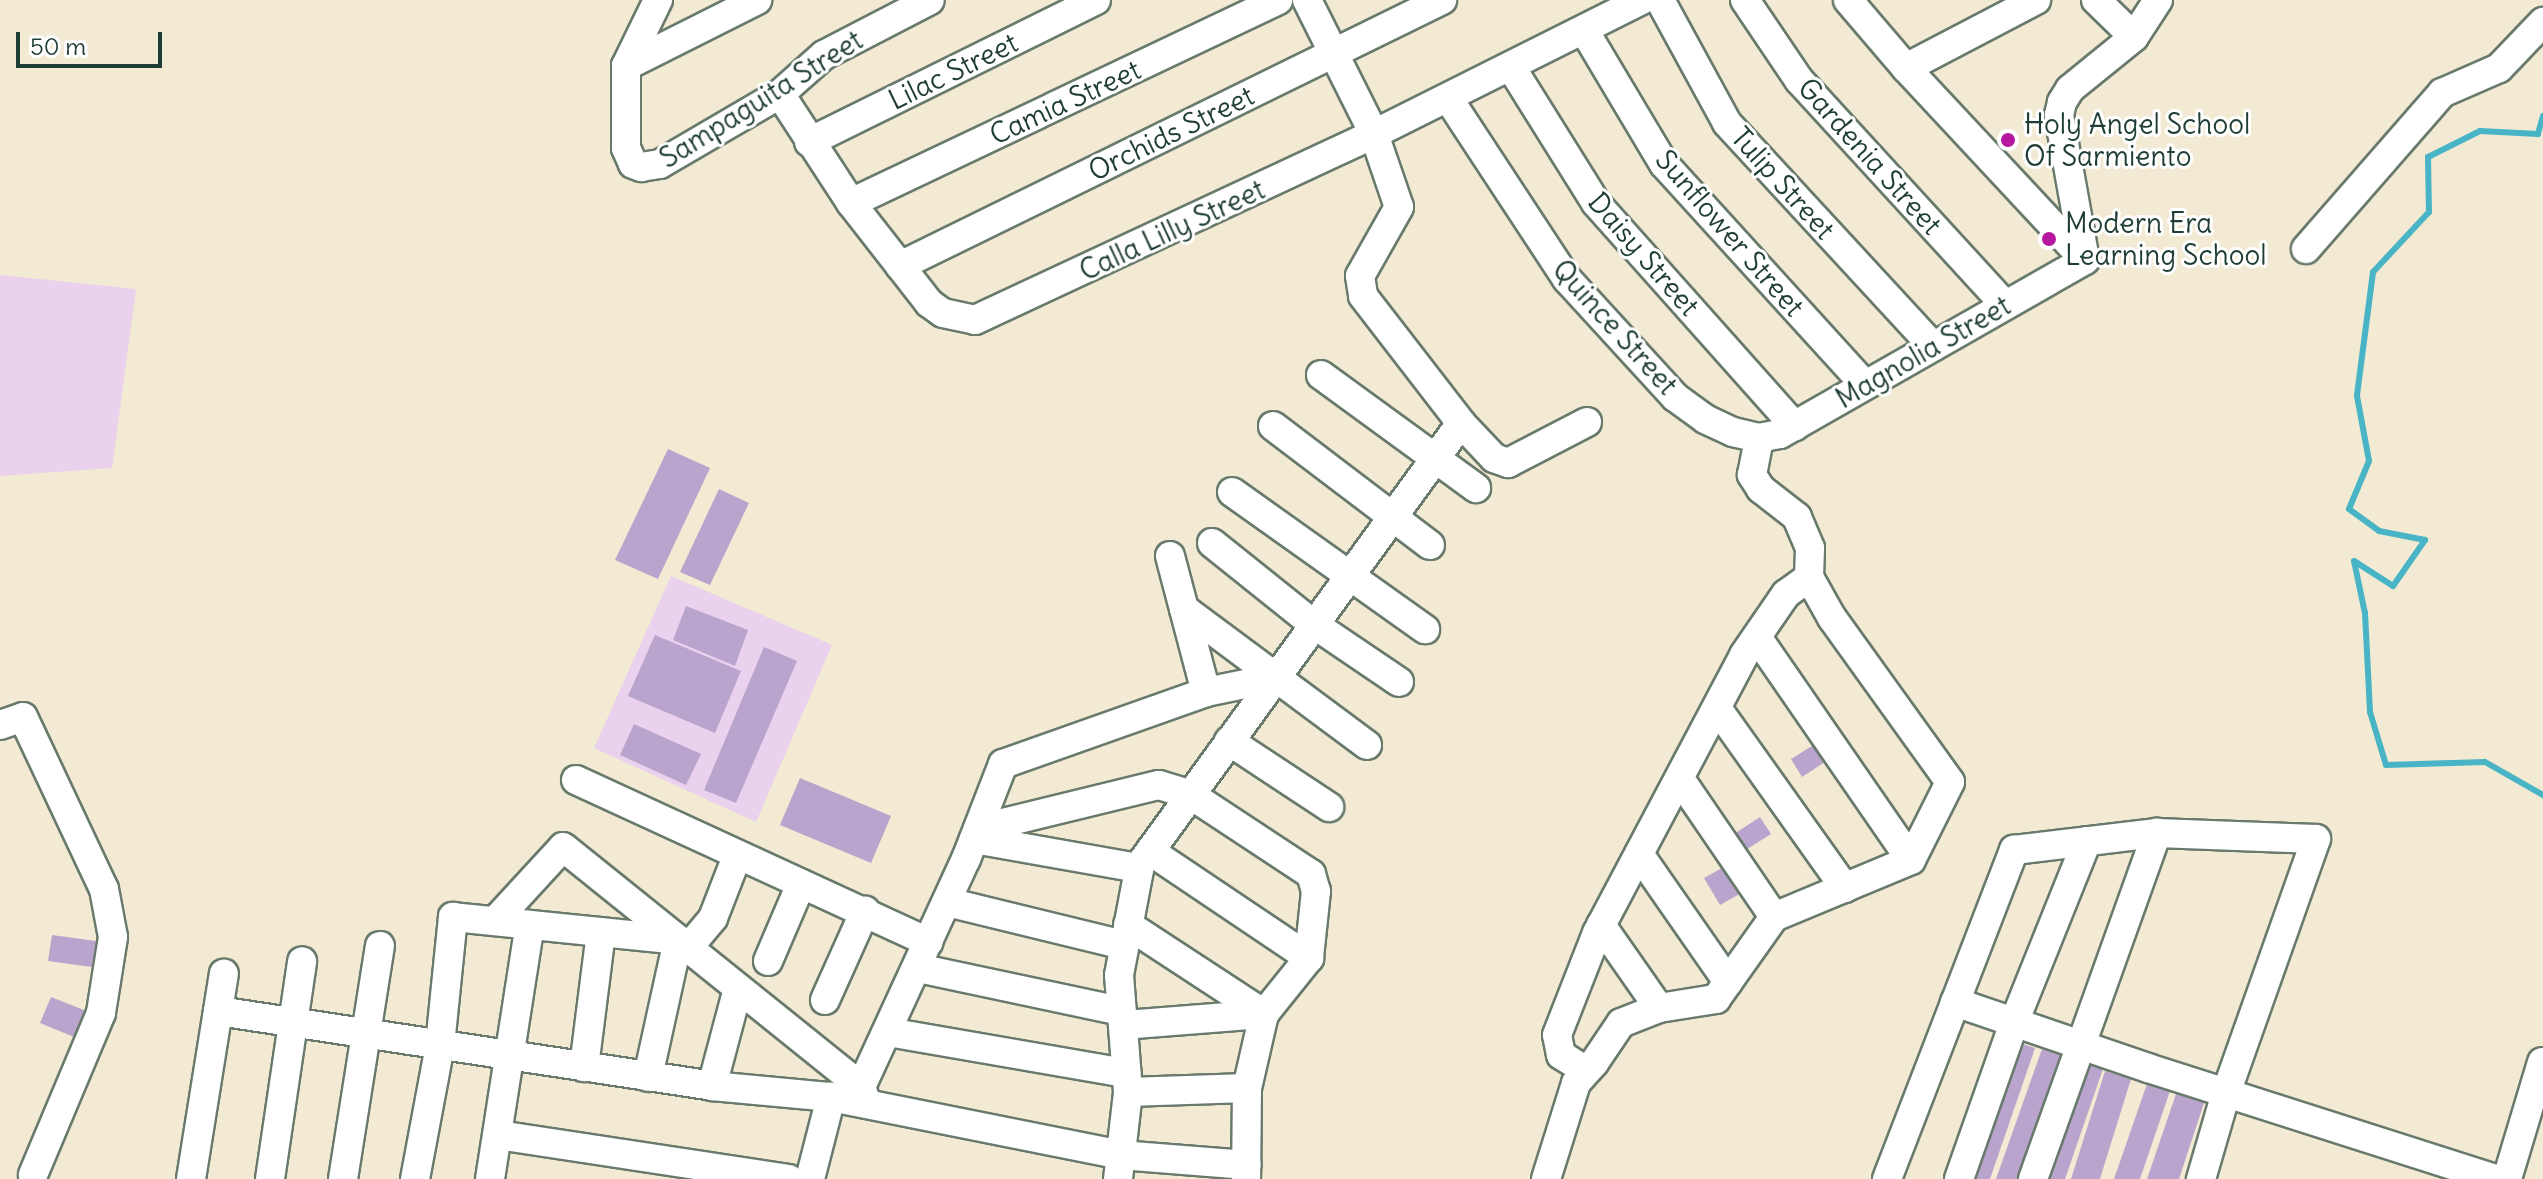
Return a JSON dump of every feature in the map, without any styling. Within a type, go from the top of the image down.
[{"type":"street","points":[[626,66],[658,0]]},
{"type":"street","points":[[626,66],[757,0]]},
{"type":"street","name":"Sampaguita Street","points":[[626,66],[626,148],[633,164],[641,167],[660,164],[780,94],[824,55],[930,0]]},
{"type":"street","name":"Lilac Street","points":[[809,142],[1096,0]]},
{"type":"street","name":"Camia Street","points":[[851,203],[1278,0]]},
{"type":"street","points":[[1307,0],[1374,134],[1400,209],[1360,276],[1363,296],[1461,423],[1494,458],[1508,463],[1587,422]]},
{"type":"street","name":"Orchids Street","points":[[900,266],[1442,0]]},
{"type":"street","name":"Calla Lilly Street","points":[[780,94],[851,203],[929,303],[943,313],[975,320],[1374,134],[1642,0]]},
{"type":"street","name":"Tulip Street","points":[[1660,0],[1727,123],[1933,346]]},
{"type":"street","name":"Gardenia Street","points":[[1745,0],[1799,80],[2005,305]]},
{"type":"street","points":[[1906,68],[2036,0]]},
{"type":"street","points":[[2096,0],[2134,37]]},
{"type":"street","points":[[2085,260],[2059,115],[2070,89],[2134,37],[2158,0]]},
{"type":"street","points":[[1861,4],[1906,68],[2085,260]]},
{"type":"street","points":[[2306,249],[2442,93],[2499,68],[2543,22]]},
{"type":"street","name":"Sunflower Street","points":[[1584,30],[1664,164],[1865,385]]},
{"type":"street","name":"Daisy Street","points":[[1511,67],[1596,203],[1795,426]]},
{"type":"street","name":"Quince Street","points":[[1448,98],[1567,279],[1648,370],[1705,419],[1733,432],[1759,438]]},
{"type":"street","name":"Magnolia Street","points":[[1759,438],[1795,426],[2085,260]]},
{"type":"street","points":[[1321,375],[1476,488]]},
{"type":"street","points":[[1119,1167],[1127,1083],[1119,975],[1144,860],[1312,623],[1461,423]]},
{"type":"street","points":[[1273,426],[1430,545]]},
{"type":"street","points":[[1546,1179],[1576,1083],[1621,1023],[1659,1008],[1716,999],[1774,917],[1911,860],[1950,782],[1832,618],[1809,577],[1810,548],[1797,517],[1761,489],[1752,475],[1759,438]]},
{"type":"street","points":[[1232,492],[1425,629]]},
{"type":"street","points":[[1212,543],[1312,623],[1399,682]]},
{"type":"street","points":[[1170,556],[1206,692]]},
{"type":"street","points":[[1585,1070],[1561,1055],[1557,1035],[1601,925],[1757,637],[1786,594],[1809,577]]},
{"type":"street","points":[[1184,609],[1367,745]]},
{"type":"street","points":[[1757,637],[1911,860]]},
{"type":"street","points":[[864,1096],[888,1032],[947,902],[1003,764],[1206,692],[1274,678]]},
{"type":"street","points":[[1717,708],[1845,888]]},
{"type":"street","points":[[0,725],[23,717],[104,889],[113,937],[101,1013],[33,1175]]},
{"type":"street","points":[[1229,741],[1329,807]]},
{"type":"street","points":[[1680,779],[1774,917]]},
{"type":"street","points":[[576,780],[929,942]]},
{"type":"street","points":[[218,1011],[712,1086],[831,1097],[864,1096],[1119,1167],[1246,1172],[1247,1088],[1264,1014],[1309,958],[1316,891],[1311,874],[1191,795],[1159,785],[976,834]]},
{"type":"street","points":[[2033,1179],[2157,833]]},
{"type":"street","points":[[1887,1179],[2014,850],[2157,833],[2316,839],[2226,1093],[2201,1179]]},
{"type":"street","points":[[976,834],[1144,860],[1309,958]]},
{"type":"street","points":[[1959,1179],[2015,1020],[2087,841]]},
{"type":"street","points":[[495,921],[563,847],[738,988],[864,1096]]},
{"type":"street","points":[[1639,854],[1728,982]]},
{"type":"street","points":[[648,1077],[683,944],[713,918],[737,856]]},
{"type":"street","points":[[768,961],[801,884]]},
{"type":"street","points":[[947,902],[1126,935],[1264,1014]]},
{"type":"street","points":[[825,1000],[865,911]]},
{"type":"street","points":[[415,1179],[440,1045],[453,917],[683,944]]},
{"type":"street","points":[[490,1179],[530,925]]},
{"type":"street","points":[[1601,925],[1659,1008]]},
{"type":"street","points":[[584,1067],[601,932]]},
{"type":"street","points":[[343,1179],[380,946]]},
{"type":"street","points":[[270,1179],[302,961]]},
{"type":"street","points":[[918,968],[1122,1018],[1264,1014]]},
{"type":"street","points":[[191,1179],[224,974]]},
{"type":"street","points":[[712,1086],[738,988]]},
{"type":"street","points":[[1955,1002],[2496,1179]]},
{"type":"street","points":[[888,1032],[1127,1083],[1247,1088]]},
{"type":"street","points":[[2507,1179],[2542,1062]]},
{"type":"street","points":[[810,1179],[831,1097]]},
{"type":"street","points":[[498,1135],[789,1179]]},
{"type":"shaded area","points":[[0,275],[136,289],[112,468],[0,476]]},
{"type":"shaded area","points":[[671,576],[832,645],[756,822],[594,748]]},
{"type":"building","points":[[668,449],[710,468],[658,579],[615,560]]},
{"type":"building","points":[[719,489],[749,503],[710,585],[680,572]]},
{"type":"building","points":[[686,606],[748,630],[735,666],[673,640]]},
{"type":"building","points":[[655,635],[741,671],[715,733],[628,696]]},
{"type":"building","points":[[764,647],[797,661],[736,803],[704,790]]},
{"type":"building","points":[[634,724],[701,754],[686,785],[620,755]]},
{"type":"building","points":[[1820,741],[1831,758],[1802,777],[1791,759]]},
{"type":"building","points":[[800,778],[891,816],[871,863],[780,825]]},
{"type":"building","points":[[1760,817],[1771,834],[1744,851],[1734,834]]},
{"type":"building","points":[[1727,865],[1743,892],[1720,905],[1704,878]]},
{"type":"building","points":[[52,935],[96,941],[92,967],[48,961]]},
{"type":"building","points":[[51,997],[89,1012],[79,1039],[40,1023]]},
{"type":"building","points":[[2010,1040],[2035,1048],[1990,1179],[1962,1179]]},
{"type":"building","points":[[2042,1049],[2065,1057],[2023,1179],[1996,1179]]},
{"type":"building","points":[[2078,1061],[2103,1069],[2065,1179],[2037,1179]]},
{"type":"building","points":[[2105,1071],[2131,1079],[2100,1179],[2071,1179]]},
{"type":"building","points":[[2148,1081],[2171,1088],[2140,1179],[2114,1179]]},
{"type":"building","points":[[2177,1091],[2205,1100],[2179,1179],[2147,1179]]},
{"type":"waterway","points":[[2543,116],[2538,134],[2480,131],[2428,157],[2429,212],[2373,272],[2357,396],[2369,461],[2349,509],[2379,531],[2425,540],[2393,586],[2354,561],[2365,613],[2370,712],[2386,765],[2485,762],[2543,795]]},
{"type":"place","name":"Holy Angel School Of Sarmiento","points":[[2008,140]]},
{"type":"place","name":"Modern Era Learning School","points":[[2049,239]]}]
